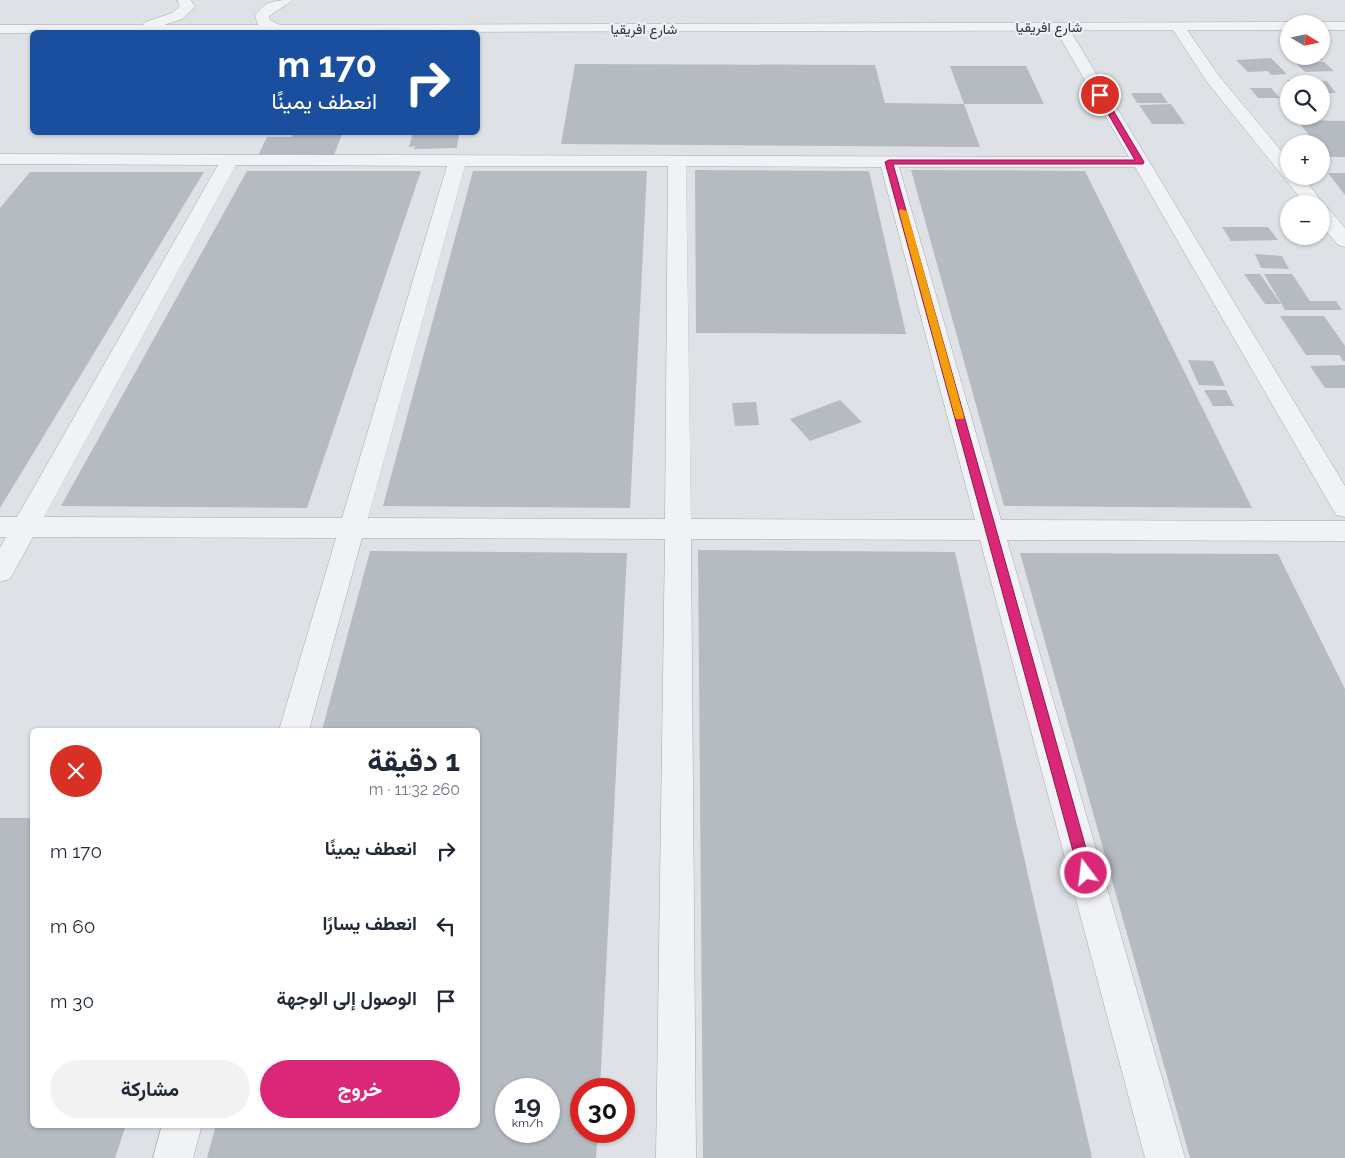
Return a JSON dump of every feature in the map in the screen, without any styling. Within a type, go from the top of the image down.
[{"type":"street","points":[[134,30],[176,16],[188,6],[184,0]]},
{"type":"street","points":[[277,30],[263,22],[262,16],[270,6],[285,0]]},
{"type":"street","name":"شارع افريقيا","points":[[0,29],[277,30],[1280,26]]},
{"type":"street","points":[[1330,26],[1345,26]]},
{"type":"street","points":[[1060,27],[1345,508]]},
{"type":"street","points":[[1178,27],[1213,79],[1280,161]]},
{"type":"street","points":[[0,159],[1140,162]]},
{"type":"street","points":[[0,572],[13,527],[230,160]]},
{"type":"street","points":[[295,728],[457,160]]},
{"type":"street","points":[[676,1158],[677,161]]},
{"type":"street","points":[[889,162],[1165,1158]]},
{"type":"street","points":[[1299,185],[1308,195]]},
{"type":"street","points":[[1330,223],[1345,241]]},
{"type":"street","points":[[13,527],[1345,531]]},
{"type":"street","points":[[173,1158],[181,1128]]},
{"type":"building","points":[[1271,58],[1287,74],[1271,75],[1268,71],[1248,72],[1236,60]]},
{"type":"building","points":[[575,64],[875,65],[885,103],[964,104],[980,147],[561,144]]},
{"type":"building","points":[[1298,65],[1327,65],[1334,71],[1305,72]]},
{"type":"building","points":[[950,66],[1026,66],[1044,104],[964,104]]},
{"type":"building","points":[[1330,85],[1336,93],[1330,93]]},
{"type":"building","points":[[1250,88],[1271,88],[1280,98],[1258,98]]},
{"type":"building","points":[[1131,93],[1161,93],[1168,103],[1137,103]]},
{"type":"building","points":[[1171,104],[1185,124],[1152,124],[1139,105]]},
{"type":"building","points":[[1330,121],[1345,121],[1345,157],[1330,157],[1330,135],[1309,135],[1301,125],[1330,125]]},
{"type":"building","points":[[293,135],[342,135],[334,155],[258,156],[267,137],[292,137]]},
{"type":"building","points":[[412,135],[459,135],[457,148],[414,149],[415,146],[409,147]]},
{"type":"building","points":[[695,170],[869,171],[906,334],[696,333]]},
{"type":"building","points":[[911,170],[1085,171],[1252,508],[1004,506]]},
{"type":"building","points":[[247,171],[421,171],[307,508],[61,506]]},
{"type":"building","points":[[473,171],[647,171],[630,508],[383,506]]},
{"type":"building","points":[[30,172],[204,172],[0,508],[0,208]]},
{"type":"building","points":[[1330,173],[1345,173],[1345,195],[1330,176]]},
{"type":"building","points":[[1222,227],[1268,227],[1278,240],[1231,241]]},
{"type":"building","points":[[1255,254],[1282,256],[1289,269],[1261,268]]},
{"type":"building","points":[[1244,274],[1260,274],[1281,304],[1265,304]]},
{"type":"building","points":[[1264,274],[1292,274],[1310,301],[1336,301],[1342,310],[1285,310]]},
{"type":"building","points":[[1280,316],[1324,316],[1345,346],[1345,361],[1339,355],[1306,355]]},
{"type":"building","points":[[1188,360],[1213,361],[1225,386],[1199,385]]},
{"type":"building","points":[[1345,365],[1345,388],[1325,388],[1310,366]]},
{"type":"building","points":[[1204,390],[1226,390],[1234,406],[1213,406]]},
{"type":"building","points":[[840,400],[862,422],[810,441],[790,419]]},
{"type":"building","points":[[756,402],[759,425],[735,426],[732,403]]},
{"type":"building","points":[[698,550],[955,552],[1092,1158],[703,1158]]},
{"type":"building","points":[[370,551],[627,553],[601,1078],[570,1078],[570,1143],[597,1143],[596,1158],[207,1158],[215,1128],[480,1128],[480,728],[323,728]]},
{"type":"building","points":[[1020,553],[1278,554],[1345,689],[1345,1158],[1190,1158]]},
{"type":"building","points":[[0,818],[30,818],[30,1128],[125,1128],[115,1158],[0,1158]]},
{"type":"slow traffic","points":[[903,211],[959,417]]},
{"type":"route","points":[[1086,873],[889,162],[1140,162],[1100,95]]}]
